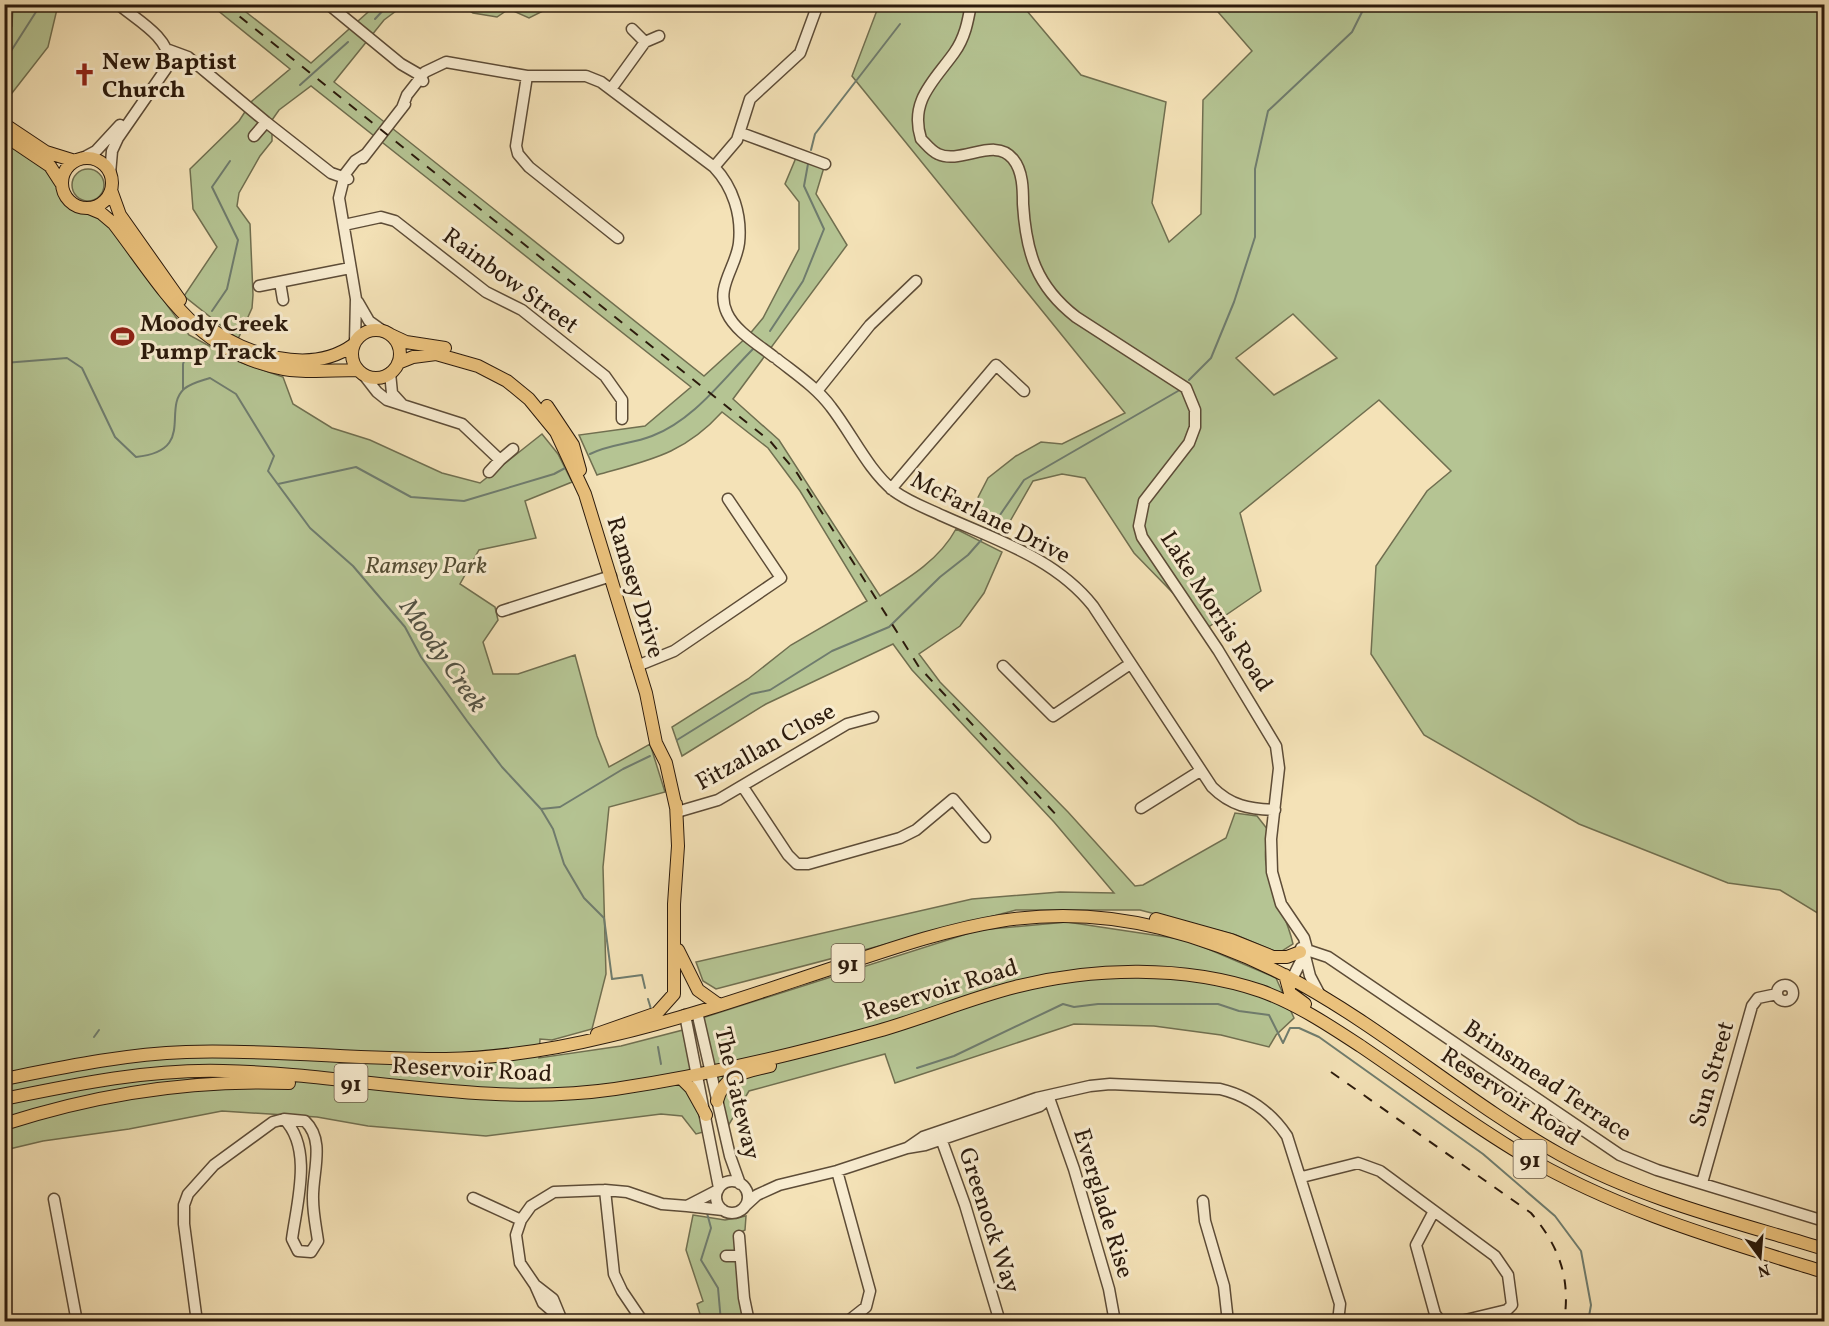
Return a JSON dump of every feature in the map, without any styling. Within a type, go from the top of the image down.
[{"type":"main road","points":[[4,124],[46,152],[99,162],[110,174],[111,190],[120,215],[172,290],[200,320],[219,334],[248,348],[291,359],[328,358],[354,344],[364,333],[387,333],[399,348],[394,368],[377,378],[360,372],[284,369],[245,357],[216,342],[175,307],[114,224],[101,213],[73,204],[62,191],[61,183],[65,170],[79,160]]},
{"type":"main road","points":[[4,135],[50,166],[61,183]]},
{"type":"main road","points":[[89,208],[103,203],[111,190]]},
{"type":"main road","name":"Ramsey Drive","points":[[387,333],[406,342],[477,357],[503,369],[546,405],[566,432],[579,460],[585,494],[646,693],[656,743],[665,758],[677,812],[675,987],[670,1000],[657,1013],[607,1029],[580,1043]]},
{"type":"main road","points":[[354,344],[352,358],[360,372]]},
{"type":"main road","name":"Ramsey Drive","points":[[394,368],[424,355],[452,357],[478,366],[507,381],[529,399],[552,426],[585,494]]},
{"type":"main road","points":[[1086,917],[1130,915],[1160,920],[1231,940],[1272,957],[1287,957],[1303,951]]},
{"type":"main road","name":"Reservoir Road","points":[[4,1077],[150,1054],[197,1052],[464,1059],[580,1043],[719,1005],[961,927],[1041,916],[1086,917],[1159,928],[1230,950],[1320,995],[1526,1134],[1564,1156],[1634,1189],[1824,1249]]},
{"type":"main road","name":"Ramsey Drive","points":[[674,935],[679,955],[698,990],[719,1005]]},
{"type":"main road","name":"Reservoir Road","points":[[4,1099],[132,1076],[199,1071],[264,1073],[350,1083],[542,1095],[594,1092],[698,1075],[847,1039],[1009,988],[1066,976],[1168,974],[1215,980],[1262,992],[1314,1016],[1510,1147],[1578,1185],[1619,1204],[1695,1233],[1824,1272]]},
{"type":"main road","points":[[1262,992],[1288,980],[1294,999],[1371,1045],[1429,1092]]},
{"type":"main road","points":[[717,1101],[720,1090],[733,1076],[819,1054],[847,1039]]},
{"type":"main road","points":[[681,1078],[691,1088],[706,1114]]},
{"type":"main road","points":[[4,1124],[79,1103],[149,1089],[215,1084],[350,1083]]},
{"type":"street","points":[[118,4],[159,38],[169,50],[188,57],[331,173],[345,178]]},
{"type":"street","points":[[328,4],[422,79]]},
{"type":"street","name":"Lake Morris Road","points":[[971,4],[968,26],[955,52],[925,89],[917,112],[921,139],[940,155],[958,156],[994,150],[1006,153],[1013,159],[1022,185],[1030,254],[1040,279],[1060,304],[1076,316],[1186,388],[1195,410],[1195,427],[1181,455],[1144,501],[1139,526],[1142,537],[1218,650],[1276,746],[1279,768],[1272,872],[1281,904],[1304,938],[1303,951],[1310,976],[1320,995]]},
{"type":"street","points":[[714,167],[741,133],[747,105],[800,53],[814,6]]},
{"type":"street","points":[[632,30],[645,42]]},
{"type":"street","points":[[611,89],[645,42],[659,36]]},
{"type":"street","points":[[169,50],[170,63]]},
{"type":"street","points":[[110,174],[112,151],[118,138],[170,63],[182,56]]},
{"type":"street","points":[[401,63],[411,78],[402,108]]},
{"type":"street","name":"McFarlane Drive","points":[[422,79],[442,68],[467,64],[527,76],[586,76],[611,89],[714,167],[727,181],[734,197],[739,242],[725,283],[724,307],[734,323],[817,391],[891,489],[909,501],[1045,563],[1074,584],[1093,606],[1200,771],[1224,799],[1252,810],[1275,810]]},
{"type":"street","points":[[527,76],[516,146],[518,154],[529,167],[618,238]]},
{"type":"street","points":[[407,95],[422,79]]},
{"type":"street","points":[[354,344],[356,299],[342,204],[339,198],[345,178],[355,161],[366,154],[422,79]]},
{"type":"street","points":[[220,99],[228,90]]},
{"type":"street","points":[[79,160],[96,151],[149,93]]},
{"type":"street","points":[[254,136],[266,122]]},
{"type":"street","points":[[741,133],[825,164]]},
{"type":"street","name":"Rainbow Street","points":[[344,225],[381,217],[395,221],[486,292],[522,310],[605,376],[622,400],[622,419]]},
{"type":"street","points":[[259,286],[350,268]]},
{"type":"street","points":[[817,391],[870,325],[916,281]]},
{"type":"street","points":[[280,282],[283,300]]},
{"type":"street","points":[[356,299],[369,321],[387,333]]},
{"type":"street","points":[[891,489],[996,365],[1024,391]]},
{"type":"street","points":[[394,368],[392,393],[402,404]]},
{"type":"street","points":[[360,372],[382,398],[462,424],[476,434],[500,460]]},
{"type":"street","points":[[489,472],[513,449]]},
{"type":"street","points":[[637,666],[674,651],[781,578],[728,499]]},
{"type":"street","points":[[502,611],[611,576]]},
{"type":"street","points":[[1003,666],[1053,716],[1130,664]]},
{"type":"street","name":"Fitzallan Close","points":[[677,812],[707,805],[743,787],[847,724],[873,717]]},
{"type":"street","points":[[1141,808],[1200,771]]},
{"type":"street","points":[[743,787],[788,855],[797,864],[808,864],[900,838],[916,830],[953,799],[985,837]]},
{"type":"street","points":[[1288,980],[1303,951]]},
{"type":"street","name":"Brinsmead Terrace","points":[[1303,951],[1328,957],[1620,1155],[1824,1221]]},
{"type":"street","name":"Sun Street","points":[[1702,1183],[1752,1005],[1758,998],[1777,994]]},
{"type":"street","name":"The Gateway","points":[[691,1013],[711,1072],[730,1156],[741,1184]]},
{"type":"street","name":"The Gateway","points":[[691,1013],[698,1075],[719,1189]]},
{"type":"street","points":[[563,1319],[554,1299],[535,1285],[520,1263],[517,1254],[516,1235],[520,1220],[537,1201],[554,1192],[605,1190],[627,1192],[662,1204],[723,1210],[732,1213],[745,1206],[757,1195],[779,1185],[837,1171],[940,1136],[1040,1106],[1049,1098],[1075,1089],[1110,1084],[1220,1089],[1235,1093],[1260,1106],[1279,1123],[1292,1148],[1302,1177],[1340,1304],[1338,1322]]},
{"type":"street","name":"Everglade Rise","points":[[1049,1098],[1074,1169],[1109,1289],[1115,1322]]},
{"type":"street","points":[[197,1322],[184,1224],[184,1204],[188,1194],[214,1166],[264,1126],[284,1119],[305,1121],[311,1127],[316,1142],[313,1199],[318,1241],[311,1252],[297,1251],[292,1239],[300,1153],[296,1134],[284,1119]]},
{"type":"street","name":"Greenock Way","points":[[940,1136],[965,1205],[1000,1322]]},
{"type":"street","points":[[1302,1177],[1358,1163],[1380,1171],[1495,1256],[1508,1275],[1512,1305],[1507,1310],[1457,1322]]},
{"type":"street","points":[[837,1171],[870,1291],[866,1306],[848,1322]]},
{"type":"street","points":[[687,1206],[731,1182],[779,1185]]},
{"type":"street","points":[[741,1184],[748,1197],[745,1206]]},
{"type":"street","points":[[719,1189],[717,1199],[723,1210]]},
{"type":"street","points":[[605,1190],[614,1274],[643,1322]]},
{"type":"street","points":[[54,1198],[77,1322]]},
{"type":"street","points":[[472,1198],[520,1220]]},
{"type":"street","points":[[1203,1201],[1205,1221],[1224,1286],[1228,1322]]},
{"type":"street","points":[[1434,1211],[1416,1245],[1435,1314],[1441,1322]]},
{"type":"street","points":[[739,1236],[749,1322]]},
{"type":"street","points":[[726,1256],[740,1256]]},
{"type":"green space","points":[[13,5],[58,5],[48,47],[5,102],[5,38],[12,26]]},
{"type":"green space","points":[[211,5],[237,5],[311,63],[376,5],[404,5],[384,20],[334,82],[704,376],[748,336],[763,318],[799,249],[799,202],[785,184],[798,153],[825,164],[816,194],[847,245],[733,399],[779,440],[880,596],[933,559],[956,529],[1002,552],[984,593],[960,626],[919,654],[940,682],[1068,812],[1135,886],[1143,885],[1226,838],[1235,813],[1257,816],[1268,830],[1266,863],[1271,884],[1293,944],[1279,953],[1236,935],[1140,910],[1016,910],[716,989],[703,981],[696,962],[972,899],[1060,892],[1114,893],[1054,822],[912,670],[893,644],[766,704],[682,756],[672,727],[748,679],[791,645],[867,601],[800,491],[768,448],[722,412],[694,437],[665,454],[597,475],[579,435],[645,426],[691,387],[311,86],[279,110],[272,120],[272,141],[260,156],[239,193],[237,206],[250,224],[253,295],[252,308],[238,339],[184,296],[217,247],[193,209],[190,169],[239,121],[252,101],[290,69]]},
{"type":"green space","points":[[461,5],[563,5],[551,7],[529,18],[509,9],[497,17],[473,13]]},
{"type":"green space","points":[[879,5],[1022,5],[1081,75],[1166,102],[1152,203],[1169,242],[1201,214],[1203,100],[1252,51],[1212,5],[1824,5],[1824,917],[1780,890],[1728,883],[1579,824],[1424,735],[1371,654],[1376,566],[1427,491],[1451,471],[1379,400],[1240,513],[1261,591],[1207,628],[1134,553],[1085,478],[1062,474],[1033,481],[1005,530],[970,513],[988,478],[1016,456],[1041,442],[1062,444],[1125,413],[852,76]],"holes":[[[1293,314],[1337,358],[1274,395],[1236,358]]]},
{"type":"green space","name":"Ramsey Park","points":[[4,141],[52,174],[70,207],[104,219],[189,335],[237,361],[283,377],[293,404],[332,428],[370,440],[442,473],[480,483],[542,434],[558,454],[572,482],[525,501],[536,538],[479,550],[460,584],[495,607],[498,620],[483,642],[493,674],[518,674],[575,655],[597,736],[609,767],[650,744],[665,792],[609,807],[603,867],[606,974],[592,1029],[552,1040],[540,1039],[539,1058],[621,1046],[683,1030],[707,1131],[696,1134],[682,1116],[661,1114],[486,1136],[368,1126],[317,1117],[222,1111],[129,1129],[43,1141],[5,1150]]},
{"type":"green space","points":[[88,169],[100,173],[104,185],[100,197],[88,201],[76,197],[72,185],[76,173]]},
{"type":"green space","points":[[1067,922],[1187,940],[1276,978],[1294,1018],[1276,1035],[1269,1047],[1221,1035],[1154,1026],[1074,1024],[895,1083],[885,1054],[749,1091],[728,1126],[702,1018],[979,930]]},
{"type":"green space","points":[[693,1215],[725,1220],[746,1216],[745,1230],[734,1236],[743,1321],[702,1321],[697,1304],[703,1301],[686,1250]]},
{"type":"waterway","points":[[4,62],[41,4]]},
{"type":"waterway","points":[[375,19],[389,4]]},
{"type":"waterway","points":[[1189,380],[1211,358],[1234,302],[1255,237],[1255,169],[1268,111],[1352,32],[1366,4]]},
{"type":"waterway","points":[[811,150],[815,134],[900,24]]},
{"type":"waterway","points":[[300,85],[348,42]]},
{"type":"waterway","points":[[212,311],[227,289],[238,240],[212,187],[230,161]]},
{"type":"waterway","points":[[770,331],[803,281],[824,229],[804,186],[808,164]]},
{"type":"waterway","points":[[183,390],[183,364],[189,347]]},
{"type":"waterway","points":[[590,454],[652,436],[681,420],[707,398],[753,349]]},
{"type":"waterway","name":"Moody Creek","points":[[4,363],[67,358],[82,368],[115,437],[136,457],[154,453],[166,447],[172,438],[178,397],[187,387],[210,378],[236,394],[274,456],[268,471],[310,528],[353,566],[405,627],[421,657],[467,721],[502,767],[541,809],[560,807],[623,769],[650,756]]},
{"type":"waterway","points":[[989,531],[1024,480],[1178,391]]},
{"type":"waterway","points":[[278,484],[356,467],[411,497],[464,501],[554,474],[567,467]]},
{"type":"waterway","points":[[677,740],[751,694],[770,690],[832,651],[889,627],[940,577],[968,555],[983,538]]},
{"type":"waterway","points":[[541,809],[553,829],[564,864],[584,898],[604,918],[612,979],[642,975],[645,988]]},
{"type":"waterway","points":[[648,999],[651,1009]]},
{"type":"waterway","points":[[917,1068],[954,1056],[1063,1004],[1074,1007],[1098,1004],[1218,1004],[1239,1011],[1269,1015],[1283,1043]]},
{"type":"waterway","points":[[1283,1043],[1290,1028],[1299,1028],[1319,1037],[1483,1154],[1555,1216],[1581,1251],[1591,1305],[1588,1322]]},
{"type":"waterway","points":[[94,1037],[99,1030]]},
{"type":"waterway","points":[[658,1047],[661,1064]]},
{"type":"waterway","points":[[707,1213],[711,1228],[701,1260],[718,1288],[721,1322]]},
{"type":"railway","points":[[224,4],[770,441],[797,473],[919,667],[1060,819]]},
{"type":"railway","points":[[1331,1072],[1531,1213],[1549,1238],[1561,1263],[1566,1291],[1564,1322]]},
{"type":"place","name":"New Baptist Church","points":[[84,75]]},
{"type":"place","name":"Moody Creek Pump Track","points":[[122,337]]}]
